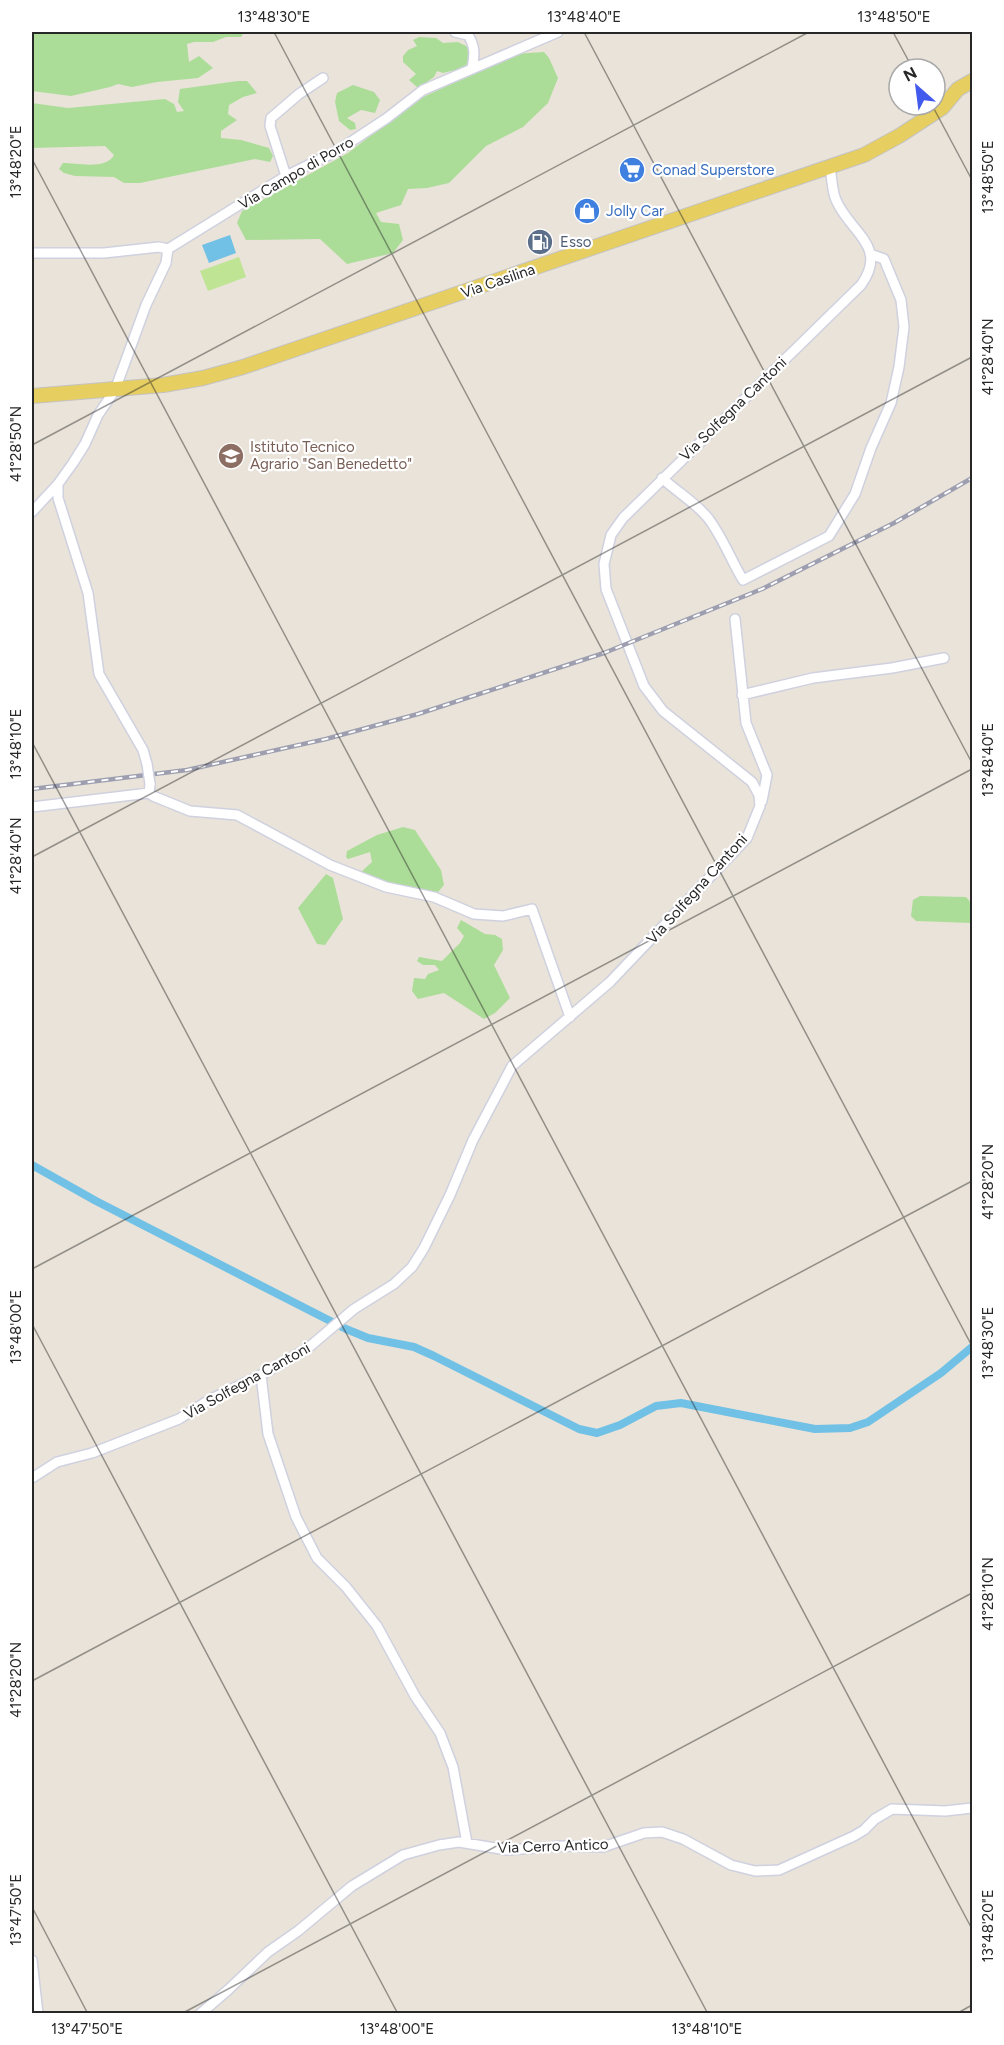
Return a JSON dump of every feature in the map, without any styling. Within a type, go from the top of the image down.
[{"type":"main road","name":"Via Casilina","points":[[947,102],[958,89],[972,81]]},
{"type":"main road","points":[[947,105],[972,90]]},
{"type":"main road","name":"Via Casilina","points":[[32,396],[164,386],[243,367],[830,168],[870,152],[928,117]]},
{"type":"street","points":[[455,32],[468,34],[472,42],[475,53],[472,68]]},
{"type":"street","name":"Via Campo di Porro","points":[[168,249],[286,176],[337,151],[387,118],[423,90],[558,32]]},
{"type":"street","points":[[286,176],[270,126],[271,118],[298,94],[323,78]]},
{"type":"street","points":[[662,478],[679,494],[691,500],[708,519],[743,580],[829,536],[855,494],[871,448],[891,403],[899,367],[904,327],[901,300],[884,259],[870,255],[870,250],[862,236],[842,212],[835,198],[830,168]]},
{"type":"street","points":[[32,253],[104,253],[159,247],[168,249],[166,263],[146,305],[115,390],[98,415],[85,444],[58,484],[32,512]]},
{"type":"street","name":"Via Solfegna Cantoni","points":[[32,1478],[57,1462],[92,1453],[179,1419],[209,1400],[261,1375],[308,1348],[354,1309],[394,1284],[412,1268],[450,1195],[473,1140],[512,1066],[610,982],[747,838],[760,806],[759,795],[747,778],[663,711],[644,686],[606,589],[604,564],[610,536],[623,518],[861,285],[870,272],[870,255]]},
{"type":"street","points":[[58,484],[58,498],[88,593],[99,674],[143,750],[150,789]]},
{"type":"street","points":[[735,619],[746,723],[767,775],[760,806]]},
{"type":"street","points":[[742,695],[813,678],[892,668],[944,658]]},
{"type":"street","points":[[747,778],[758,773],[764,765]]},
{"type":"street","points":[[32,807],[150,789],[190,811],[237,815],[245,818],[330,865],[386,887],[434,897],[474,914],[503,916],[532,909],[570,1017]]},
{"type":"street","points":[[261,1375],[268,1434],[296,1517],[317,1558],[346,1587],[377,1626],[415,1696],[440,1733],[453,1767],[467,1843]]},
{"type":"street","name":"Via Cerro Antico","points":[[200,2013],[268,1952],[298,1931],[352,1886],[403,1855],[439,1845],[467,1843],[507,1850],[562,1846],[603,1847],[644,1833],[662,1832],[683,1839],[731,1865],[755,1871],[766,1871],[779,1869],[854,1836],[892,1809],[952,1811],[972,1809]]},
{"type":"street","points":[[32,1960],[38,2013]]},
{"type":"green space","points":[[32,32],[244,32],[241,37],[226,37],[213,42],[187,44],[189,62],[199,56],[213,68],[198,78],[132,87],[118,84],[71,96],[32,91]]},
{"type":"green space","points":[[419,37],[436,38],[443,43],[458,42],[468,47],[470,60],[464,68],[443,73],[437,71],[434,77],[418,88],[409,80],[416,74],[403,62],[403,56],[408,50],[417,46],[413,40]]},
{"type":"green space","points":[[544,52],[558,78],[548,103],[523,127],[486,146],[449,183],[408,189],[401,205],[376,213],[381,222],[399,224],[403,240],[393,253],[347,264],[320,239],[246,240],[237,223],[242,211],[348,153],[417,100],[514,54]]},
{"type":"green space","points":[[247,81],[257,93],[243,97],[229,105],[228,114],[237,120],[221,131],[221,138],[241,140],[269,148],[273,156],[270,162],[255,159],[140,183],[124,183],[114,177],[75,176],[59,169],[63,163],[91,165],[105,163],[114,155],[105,146],[32,148],[32,103],[68,108],[165,99],[174,104],[177,112],[184,111],[178,102],[180,89]]},
{"type":"green space","points":[[353,85],[374,92],[380,100],[375,113],[361,110],[347,118],[355,123],[356,129],[350,130],[339,121],[335,102],[337,93]]},
{"type":"green space","points":[[239,257],[246,277],[208,291],[200,271]]},
{"type":"green space","points":[[403,827],[415,830],[441,870],[444,885],[438,892],[376,881],[361,872],[372,862],[370,852],[348,859],[346,857],[347,851],[377,835]]},
{"type":"green space","points":[[326,874],[333,878],[343,919],[325,945],[317,944],[298,908]]},
{"type":"green space","points":[[920,896],[966,897],[972,904],[972,923],[916,921],[911,916],[913,900]]},
{"type":"green space","points":[[461,920],[485,934],[495,935],[502,939],[503,950],[494,965],[510,998],[495,1013],[484,1019],[444,993],[418,999],[412,991],[414,978],[425,979],[428,974],[439,970],[435,965],[423,965],[417,961],[419,957],[442,961],[464,936],[457,928]]},
{"type":"water","points":[[230,235],[236,253],[209,263],[202,245]]},
{"type":"waterway","points":[[32,1165],[96,1201],[346,1329],[368,1338],[414,1347],[579,1429],[597,1433],[620,1425],[656,1406],[681,1403],[815,1429],[850,1428],[868,1422],[941,1373],[972,1347]]},
{"type":"railway","points":[[32,789],[187,770],[326,739],[418,714],[604,653],[762,589],[894,523],[972,478]]},
{"type":"place","name":"Conad Superstore","points":[[632,170]]},
{"type":"place","name":"Jolly Car","points":[[587,211]]},
{"type":"place","name":"Esso","points":[[540,242]]},
{"type":"place","name":"Istituto Tecnico Agrario \"San Benedetto\"","points":[[231,456]]}]
